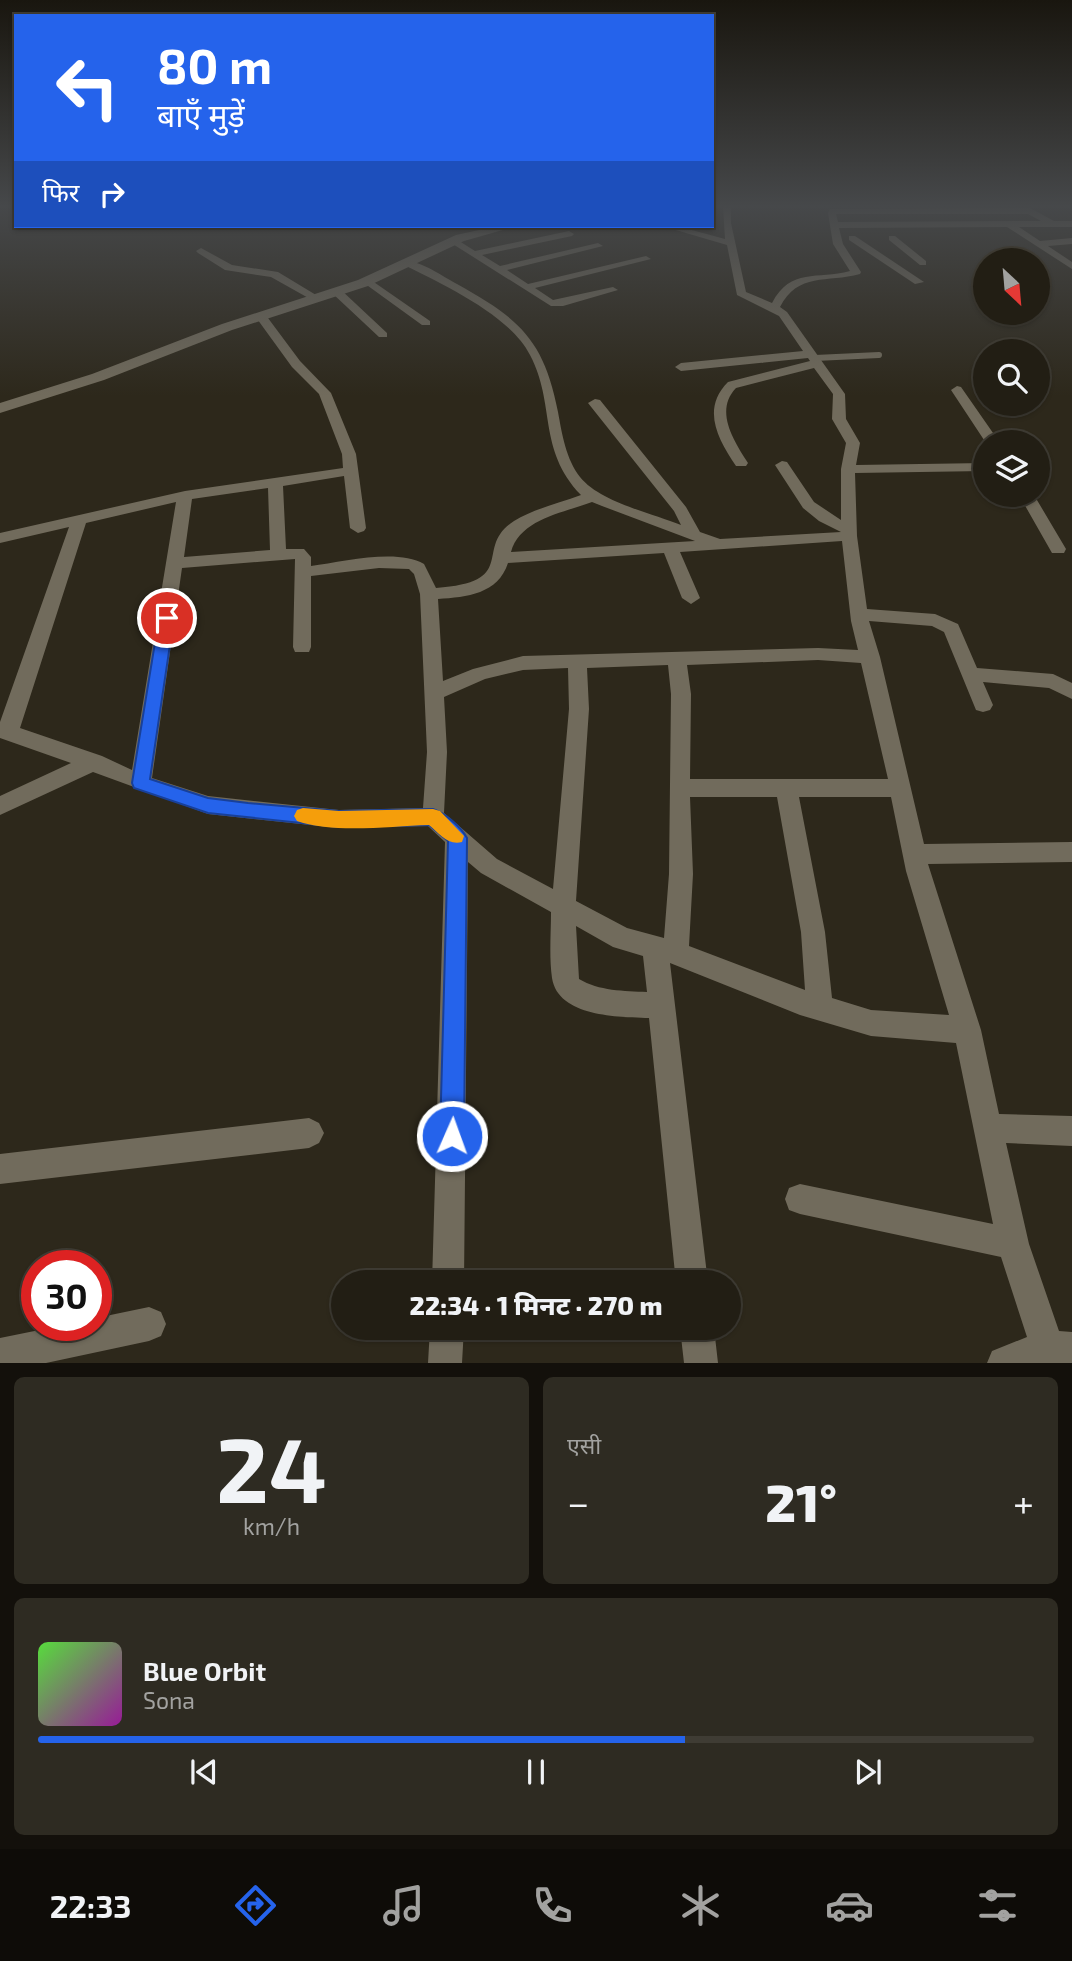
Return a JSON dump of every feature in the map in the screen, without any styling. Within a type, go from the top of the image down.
[{"type":"street","points":[[237,270],[274,274],[316,298]]},
{"type":"street","points":[[0,408],[109,373],[261,316],[368,281],[393,270]]},
{"type":"street","points":[[421,270],[446,282],[527,341],[541,366],[552,426],[563,456],[575,479],[593,496],[715,543]]},
{"type":"street","points":[[500,270],[557,304],[613,290]]},
{"type":"street","points":[[527,287],[601,270]]},
{"type":"street","points":[[736,270],[741,293],[755,303],[775,307],[783,314],[839,394],[839,419],[853,443],[848,469],[849,532],[859,614],[914,854],[938,942],[967,1030],[1013,1244],[1057,1353],[1004,1363]]},
{"type":"street","points":[[775,307],[779,298],[798,281],[856,272],[855,270]]},
{"type":"street","points":[[901,270],[919,282]]},
{"type":"street","points":[[368,281],[426,323]]},
{"type":"street","points":[[335,292],[383,335]]},
{"type":"street","points":[[261,316],[296,364],[326,393],[349,454],[358,528]]},
{"type":"street","points":[[681,367],[815,359]]},
{"type":"street","points":[[741,463],[723,434],[720,423],[720,396],[723,391],[732,385],[815,359]]},
{"type":"street","points":[[957,390],[984,430]]},
{"type":"street","points":[[595,403],[681,510],[694,535]]},
{"type":"street","points":[[782,465],[810,508],[821,519],[849,532]]},
{"type":"street","points":[[848,469],[973,467]]},
{"type":"street","points":[[0,538],[185,496],[351,471]]},
{"type":"street","points":[[275,482],[278,554]]},
{"type":"street","points":[[141,783],[185,496]]},
{"type":"street","points":[[429,594],[486,583],[495,573],[506,536],[520,524],[593,496]]},
{"type":"street","points":[[1033,507],[1058,549]]},
{"type":"street","points":[[79,520],[4,732],[38,741],[141,783],[208,805],[339,819],[433,817],[489,866],[622,939],[665,950],[820,1007],[872,1023],[967,1030]]},
{"type":"street","points":[[500,558],[849,532]]},
{"type":"street","points":[[670,546],[691,598]]},
{"type":"street","points":[[175,563],[278,554],[298,553],[303,556],[302,647]]},
{"type":"street","points":[[304,572],[410,562],[418,566],[422,573],[429,594],[437,751],[433,817]]},
{"type":"street","points":[[859,614],[935,620],[952,628],[984,705]]},
{"type":"street","points":[[434,693],[507,665],[677,657],[818,654],[871,657]]},
{"type":"street","points":[[677,657],[681,694],[681,873],[665,950],[661,1005],[691,1270]]},
{"type":"street","points":[[577,660],[579,709],[563,906],[567,988],[594,1000],[661,1005]]},
{"type":"street","points":[[971,674],[1053,681],[1072,692]]},
{"type":"street","points":[[0,806],[94,762]]},
{"type":"street","points":[[680,788],[900,788]]},
{"type":"street","points":[[787,789],[813,932],[820,1007]]},
{"type":"street","points":[[448,1270],[457,838]]},
{"type":"street","points":[[914,854],[1072,852]]},
{"type":"street","points":[[988,1128],[1072,1131]]},
{"type":"street","points":[[0,1169],[309,1133]]},
{"type":"street","points":[[800,1199],[1013,1244]]},
{"type":"street","points":[[0,1355],[149,1324]]},
{"type":"street","points":[[445,1363],[446,1340]]},
{"type":"street","points":[[698,1340],[701,1363]]},
{"type":"lane","points":[[815,359],[879,355]]},
{"type":"slow traffic","points":[[303,816],[339,819],[433,817],[455,836]]},
{"type":"route","points":[[167,618],[141,783],[208,805],[248,810],[339,819],[433,817],[457,838],[452,1136]]}]
